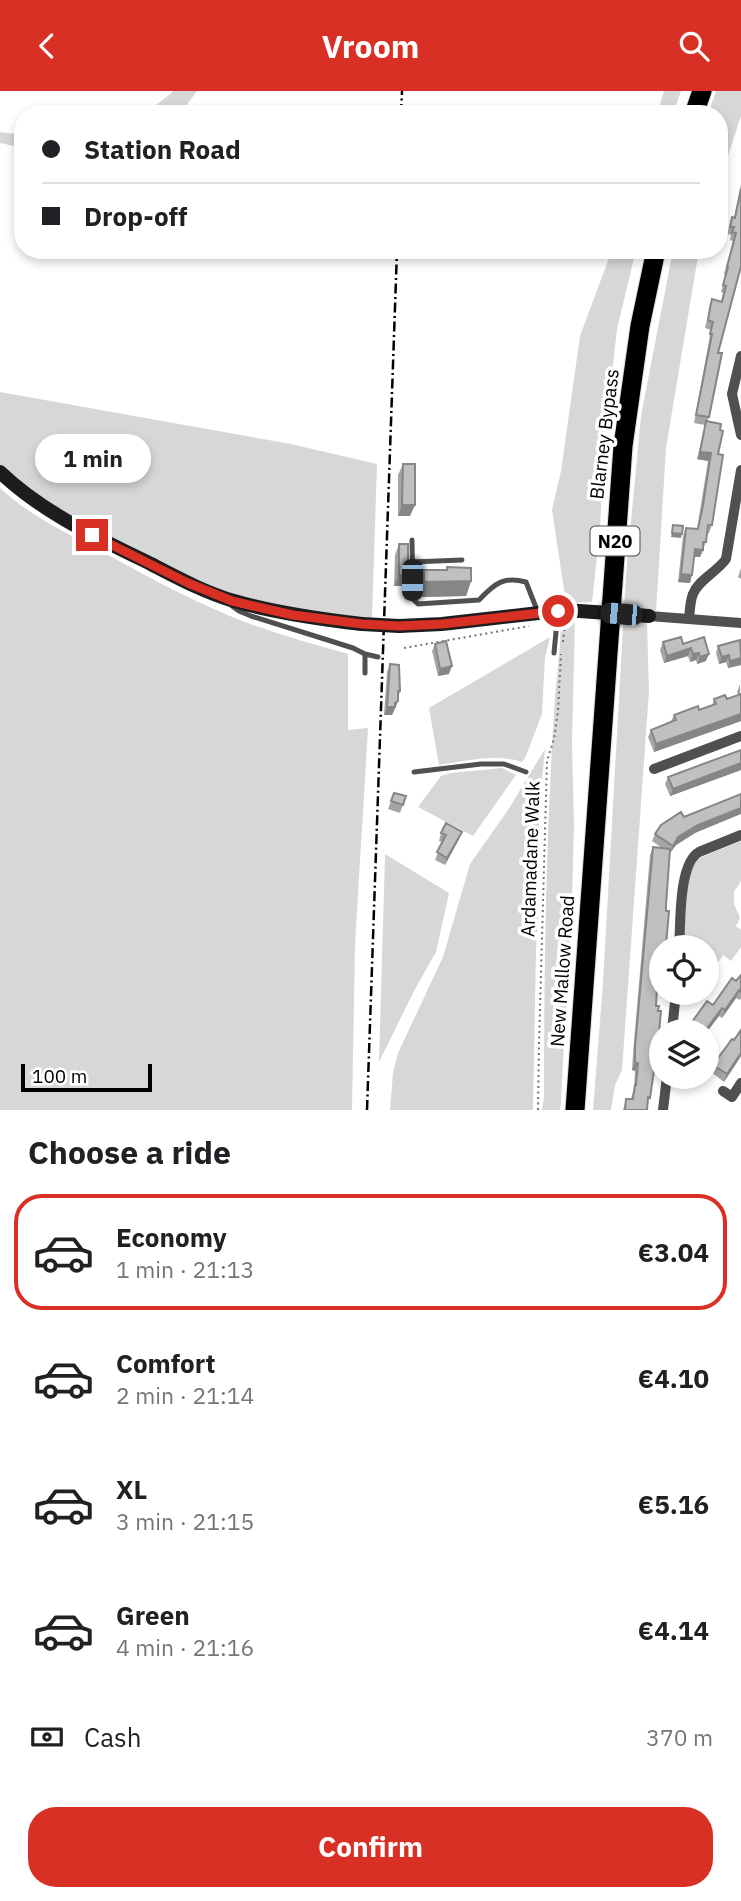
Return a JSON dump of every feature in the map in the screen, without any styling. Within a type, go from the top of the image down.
[{"type":"highway","name":"Blarney Bypass","points":[[594,835],[623,446],[640,326],[654,259]]},
{"type":"highway","name":"New Mallow Road","points":[[575,1110],[594,835]]},
{"type":"street","points":[[741,356],[732,394],[741,435]]},
{"type":"street","points":[[689,618],[693,595],[700,584],[726,559],[741,470]]},
{"type":"street","points":[[0,472],[41,506],[188,583],[232,601],[293,615],[399,626],[535,619],[594,612],[741,623]]},
{"type":"street","points":[[654,769],[741,736]]},
{"type":"street","points":[[680,935],[684,882],[693,855],[741,835]]},
{"type":"street","points":[[723,1091],[732,1097],[741,1083]]},
{"type":"street","points":[[663,1110],[665,1089]]},
{"type":"lane","points":[[412,540],[412,599],[418,604],[479,600],[492,586],[511,578],[526,582],[535,619]]},
{"type":"lane","points":[[412,562],[462,559]]},
{"type":"lane","points":[[232,601],[232,605],[239,611],[251,616],[378,657]]},
{"type":"lane","points":[[554,653],[558,616]]},
{"type":"lane","points":[[365,654],[365,673]]},
{"type":"lane","points":[[414,772],[504,764],[526,772]]},
{"type":"path","name":"Ardamadane Walk","points":[[538,1110],[547,761],[558,712],[560,664],[566,620],[558,616]]},
{"type":"path","points":[[404,648],[535,619]]},
{"type":"shaded area","points":[[173,91],[197,91],[187,105],[156,105]]},
{"type":"shaded area","points":[[664,91],[681,91],[676,105],[660,105]]},
{"type":"shaded area","points":[[716,91],[741,91],[741,116],[728,156],[728,105],[711,105]]},
{"type":"shaded area","points":[[0,132],[14,134],[14,146],[0,143]]},
{"type":"shaded area","points":[[609,259],[634,259],[617,329],[604,444],[600,529],[592,602],[566,603],[552,510],[561,471],[580,336]]},
{"type":"shaded area","points":[[671,259],[698,259],[666,448],[656,612],[647,622],[649,691],[622,1070],[615,1085],[611,1110],[593,1110],[603,983],[626,574],[641,416]]},
{"type":"shaded area","points":[[0,392],[291,444],[377,464],[372,618],[339,617],[252,600],[205,585],[73,520],[0,467]]},
{"type":"shaded area","points":[[0,488],[46,521],[196,601],[259,627],[348,654],[348,730],[368,728],[355,945],[352,1110],[0,1110]]},
{"type":"shaded area","points":[[575,619],[572,897],[561,1100],[560,1110],[542,1110],[548,847],[555,697],[561,628]]},
{"type":"shaded area","points":[[550,637],[545,658],[542,714],[522,762],[491,758],[439,765],[429,708]]},
{"type":"shaded area","points":[[545,749],[539,812],[533,1110],[390,1110],[393,1073],[398,1053],[443,957],[470,864],[508,810]]},
{"type":"shaded area","points":[[502,768],[516,775],[473,836],[418,807],[441,776]]},
{"type":"shaded area","points":[[741,841],[741,881],[734,892],[734,904],[740,918],[736,926],[741,930],[741,947],[731,961],[723,955],[719,961],[719,935],[684,935],[688,878],[697,859]]},
{"type":"shaded area","points":[[385,854],[449,893],[436,952],[379,1062]]},
{"type":"building","points":[[741,189],[741,266],[718,353],[722,353],[709,417],[696,415],[712,334],[713,322],[708,320],[710,308],[712,299],[722,302],[726,286],[723,285],[736,233],[732,232],[734,227],[730,227],[732,217],[735,218]]},
{"type":"building","points":[[706,421],[721,424],[720,430],[723,431],[718,454],[723,455],[712,525],[708,525],[703,550],[695,549],[692,575],[681,574],[686,528],[698,529],[703,505],[711,453],[700,452]]},
{"type":"building","points":[[403,464],[415,464],[415,505],[402,505]]},
{"type":"building","points":[[673,525],[683,526],[682,534],[672,533]]},
{"type":"building","points":[[399,544],[408,544],[408,575],[399,575]]},
{"type":"building","points":[[447,567],[471,568],[471,581],[424,582],[424,570],[447,570]]},
{"type":"building","points":[[681,637],[683,644],[704,637],[709,654],[700,657],[699,653],[693,654],[691,648],[667,656],[663,642]]},
{"type":"building","points":[[740,640],[741,658],[730,661],[729,655],[722,657],[718,646]]},
{"type":"building","points":[[446,641],[452,666],[440,669],[435,644]]},
{"type":"building","points":[[390,664],[399,665],[400,691],[395,707],[387,707]]},
{"type":"building","points":[[741,694],[741,714],[656,744],[651,730],[676,720],[674,715],[698,706],[699,710],[716,704],[714,699],[725,695],[727,699]]},
{"type":"building","points":[[741,750],[741,763],[673,789],[668,777]]},
{"type":"building","points":[[394,793],[406,796],[403,805],[391,801]]},
{"type":"building","points":[[741,794],[741,808],[698,825],[678,837],[673,846],[655,834],[661,825],[681,812],[684,817]]},
{"type":"building","points":[[446,823],[462,832],[447,858],[437,852],[446,835],[441,833]]},
{"type":"building","points":[[653,847],[670,849],[667,935],[649,935],[649,1005],[659,1006],[658,1011],[661,1011],[660,1019],[649,1019],[649,1089],[651,1089],[647,1110],[625,1110],[626,1099],[633,1099],[636,1085],[638,1063],[635,1063]]},
{"type":"building","points":[[741,975],[741,992],[739,990],[725,1010],[722,1008],[714,1019],[694,1019],[704,1005],[719,1005],[719,996],[732,978],[736,981]]},
{"type":"building","points":[[741,1030],[741,1053],[727,1074],[719,1069],[719,1057],[732,1039],[734,1040]]},
{"type":"railway","points":[[401,105],[402,91]]},
{"type":"railway","points":[[367,1110],[397,259]]},
{"type":"route","points":[[92,535],[188,583],[232,601],[293,615],[399,626],[558,611]]}]
